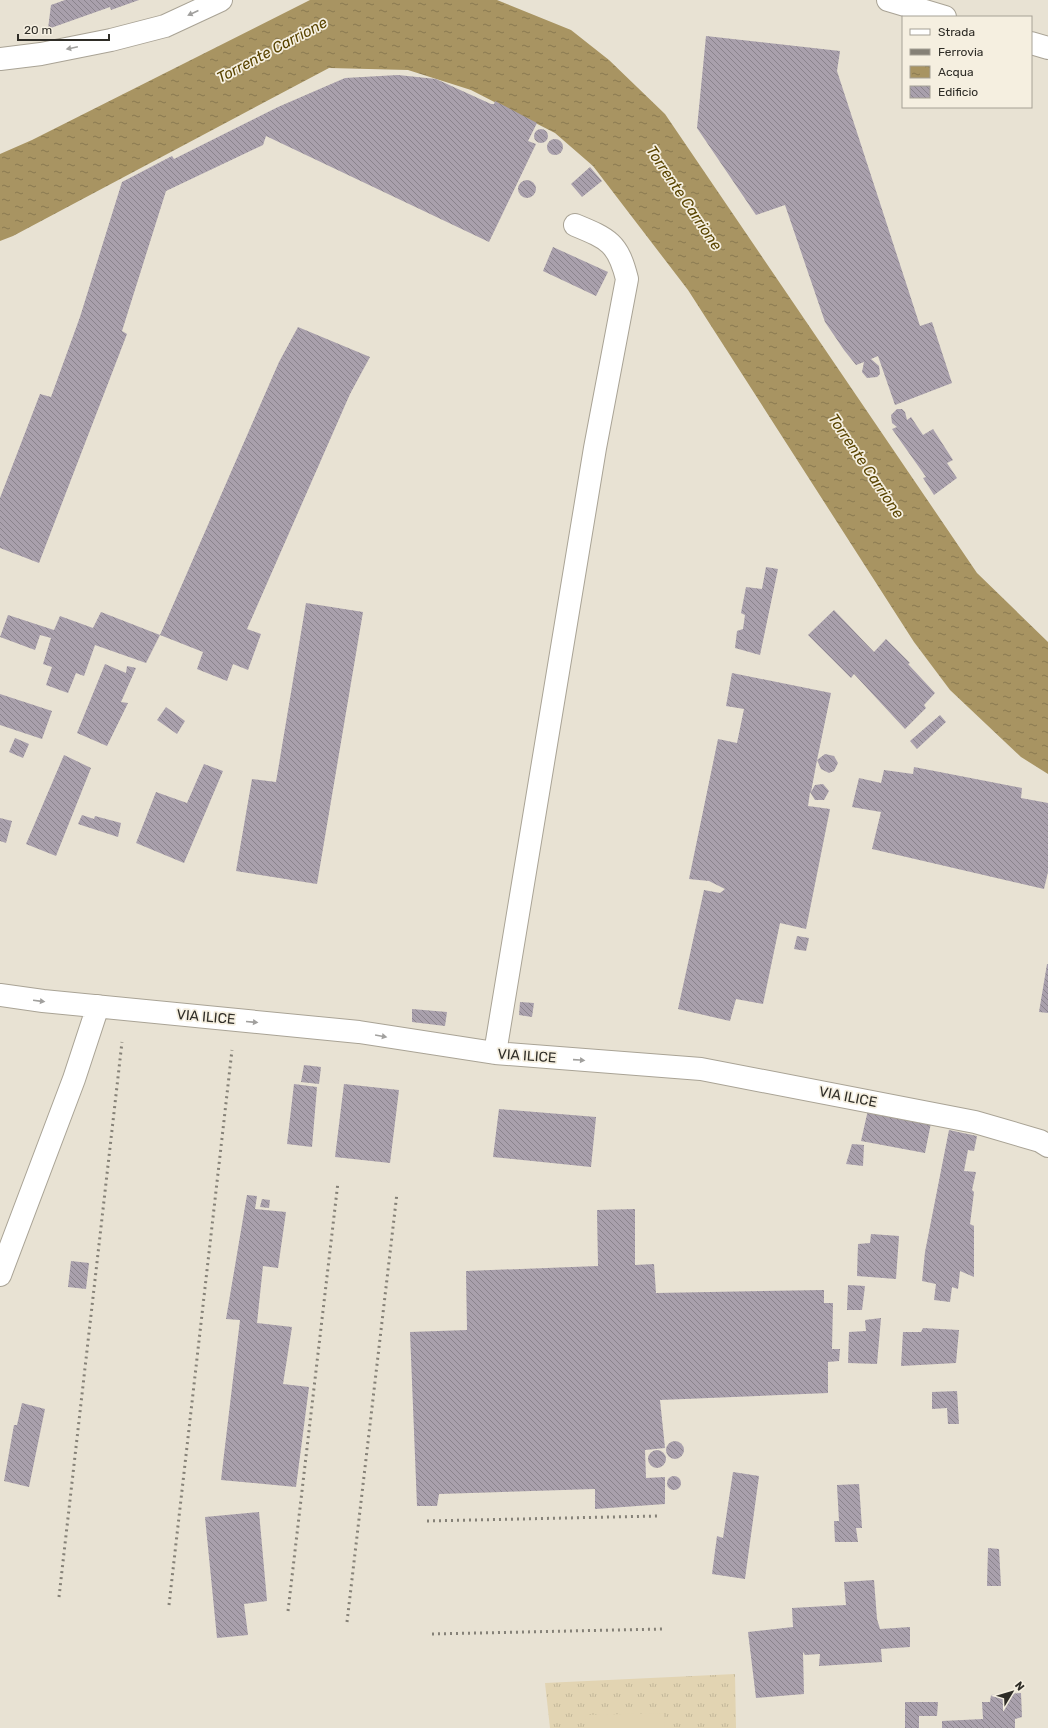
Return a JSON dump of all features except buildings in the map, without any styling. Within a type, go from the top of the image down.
[{"type":"street","points":[[0,59],[41,54],[111,40],[165,26],[221,0]]},
{"type":"street","points":[[888,0],[942,16]]},
{"type":"street","points":[[1032,43],[1048,48]]},
{"type":"street","points":[[496,1053],[595,448],[627,279],[622,261],[613,244],[596,234],[575,226]]},
{"type":"street","name":"VIA ILICE","points":[[0,995],[359,1032],[496,1053],[701,1069],[975,1122],[1040,1141],[1048,1146]]},
{"type":"street","points":[[0,1275],[74,1079],[98,1006]]},
{"type":"green space","points":[[735,1674],[736,1728],[550,1728],[545,1683]]},
{"type":"green space","points":[[664,1713],[665,1728],[586,1728],[585,1715]]},
{"type":"water","name":"Torrente Carrione","points":[[310,0],[497,0],[571,30],[609,60],[665,114],[977,573],[1048,642],[1048,774],[1021,757],[950,690],[914,642],[688,290],[593,166],[555,133],[471,90],[408,70],[329,68],[13,236],[0,241],[0,154],[32,140]]},
{"type":"railway","points":[[59,1597],[122,1042]]},
{"type":"railway","points":[[169,1605],[232,1050]]},
{"type":"railway","points":[[288,1611],[338,1182]]},
{"type":"railway","points":[[347,1622],[397,1193]]},
{"type":"railway","points":[[427,1521],[658,1516]]},
{"type":"railway","points":[[432,1634],[662,1629]]}]
